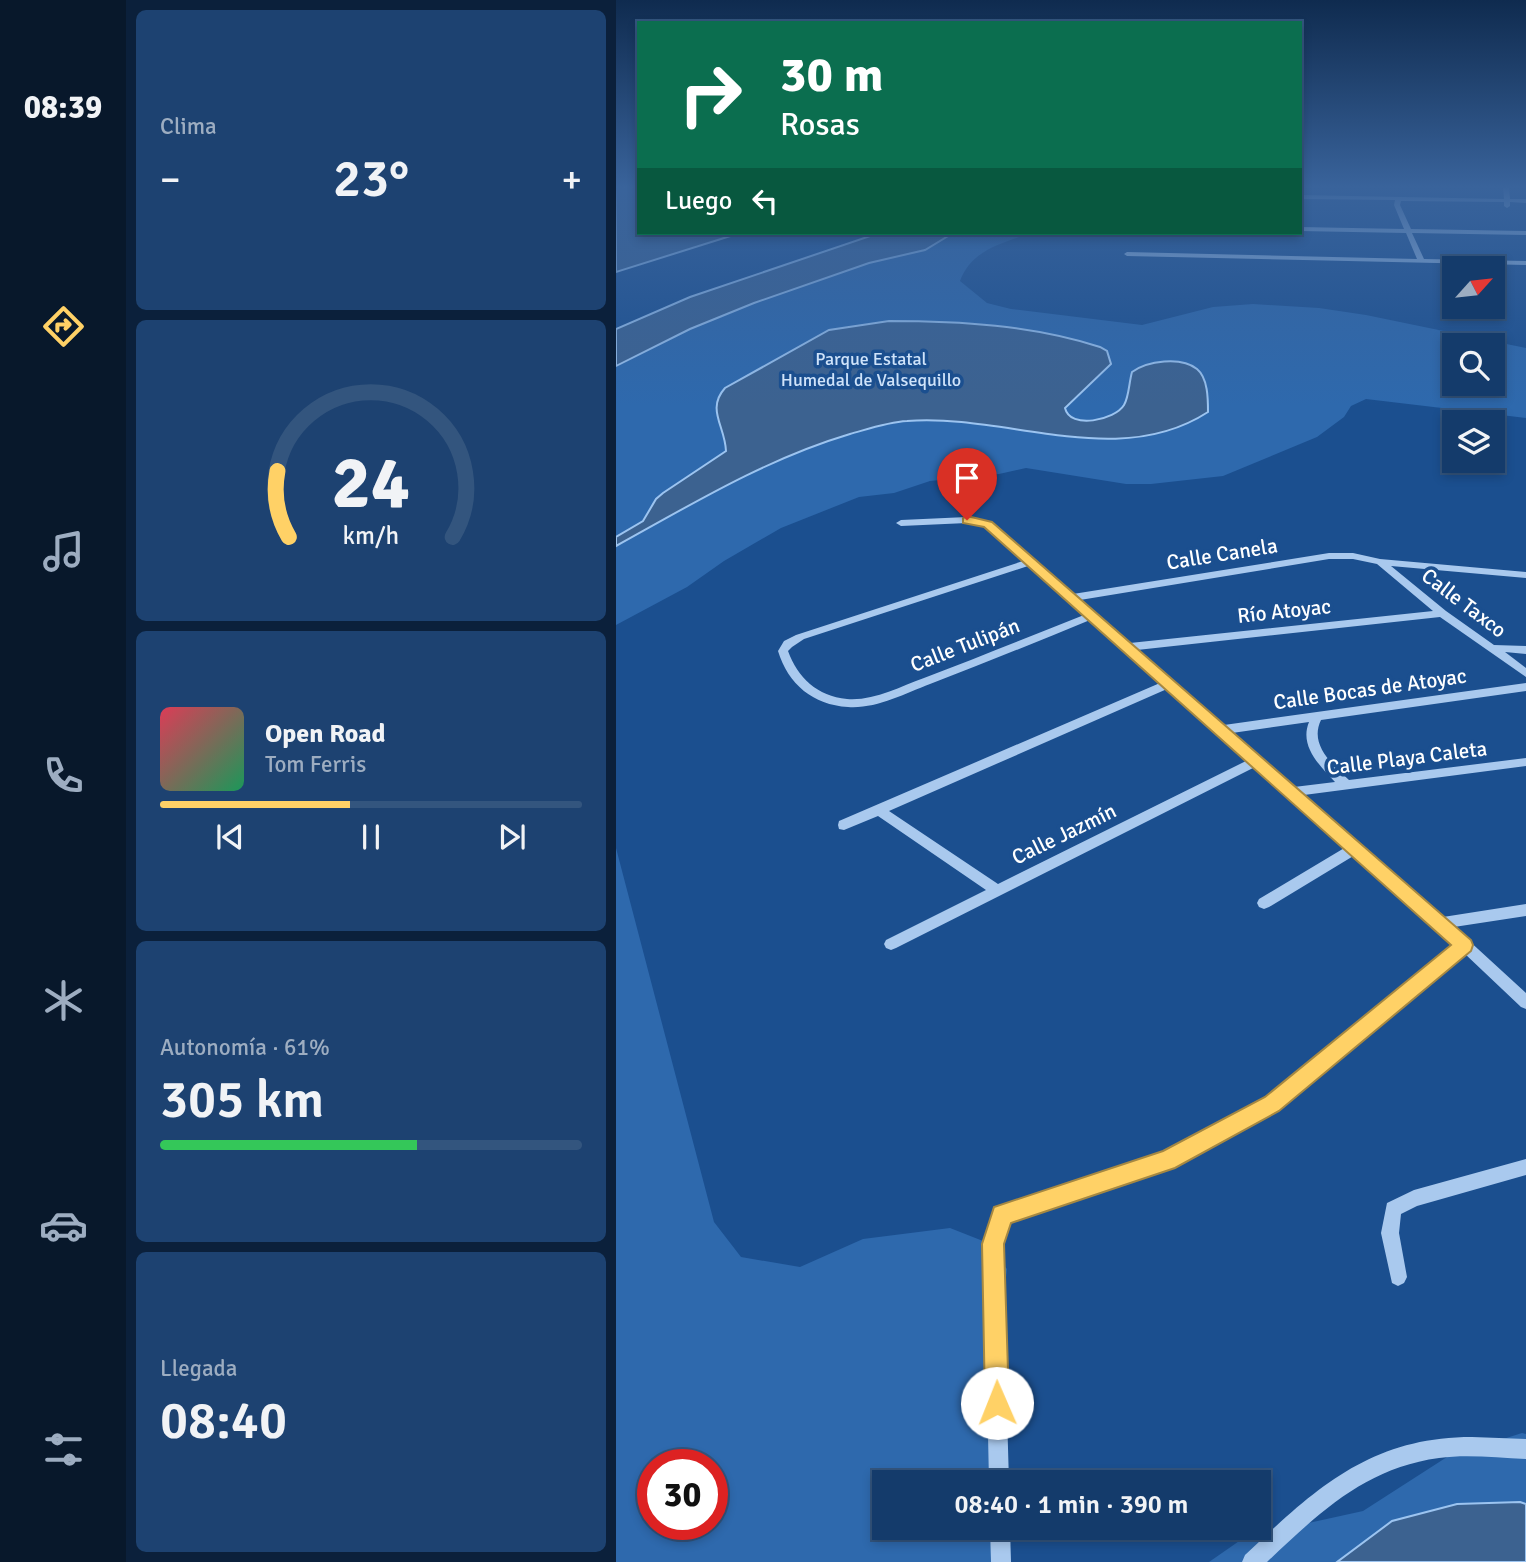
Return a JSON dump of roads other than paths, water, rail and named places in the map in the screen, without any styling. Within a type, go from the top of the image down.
[{"type":"street","points":[[1416,260],[1526,263]]},
{"type":"street","points":[[901,523],[988,524],[1255,762],[1293,792],[1441,923],[1526,1002]]},
{"type":"street","name":"Calle Canela","points":[[1070,598],[1329,556],[1353,556],[1380,562]]},
{"type":"street","name":"Calle Tulipán","points":[[1029,562],[800,637],[788,643],[783,651],[785,658],[800,685],[811,694],[849,703],[890,694],[1091,616]]},
{"type":"street","points":[[1380,562],[1526,575]]},
{"type":"street","name":"Calle Taxco","points":[[1380,562],[1442,613],[1526,673]]},
{"type":"street","name":"Río Atoyac","points":[[1129,647],[1442,613]]},
{"type":"street","points":[[1491,648],[1526,650]]},
{"type":"street","points":[[844,825],[1167,684]]},
{"type":"street","name":"Calle Bocas de Atoyac","points":[[1220,730],[1526,687]]},
{"type":"street","points":[[1317,716],[1310,728],[1311,741],[1319,757],[1346,785]]},
{"type":"street","name":"Calle Jazmín","points":[[891,944],[1255,762]]},
{"type":"street","name":"Calle Playa Caleta","points":[[1293,792],[1526,762]]},
{"type":"street","points":[[880,810],[997,891]]},
{"type":"street","points":[[1264,903],[1356,848]]},
{"type":"street","points":[[1441,923],[1526,910]]},
{"type":"street","points":[[999,1470],[993,1244],[1002,1215],[1167,1160],[1272,1104],[1464,945]]},
{"type":"street","points":[[1398,1276],[1390,1233],[1393,1209],[1414,1198],[1526,1167]]},
{"type":"street","points":[[1252,1562],[1325,1493],[1380,1461],[1440,1448],[1526,1449]]},
{"type":"street","points":[[1000,1540],[1001,1562]]},
{"type":"park label","name":"Parque Estatal Humedal de Valsequillo","points":[[871,369]]}]
